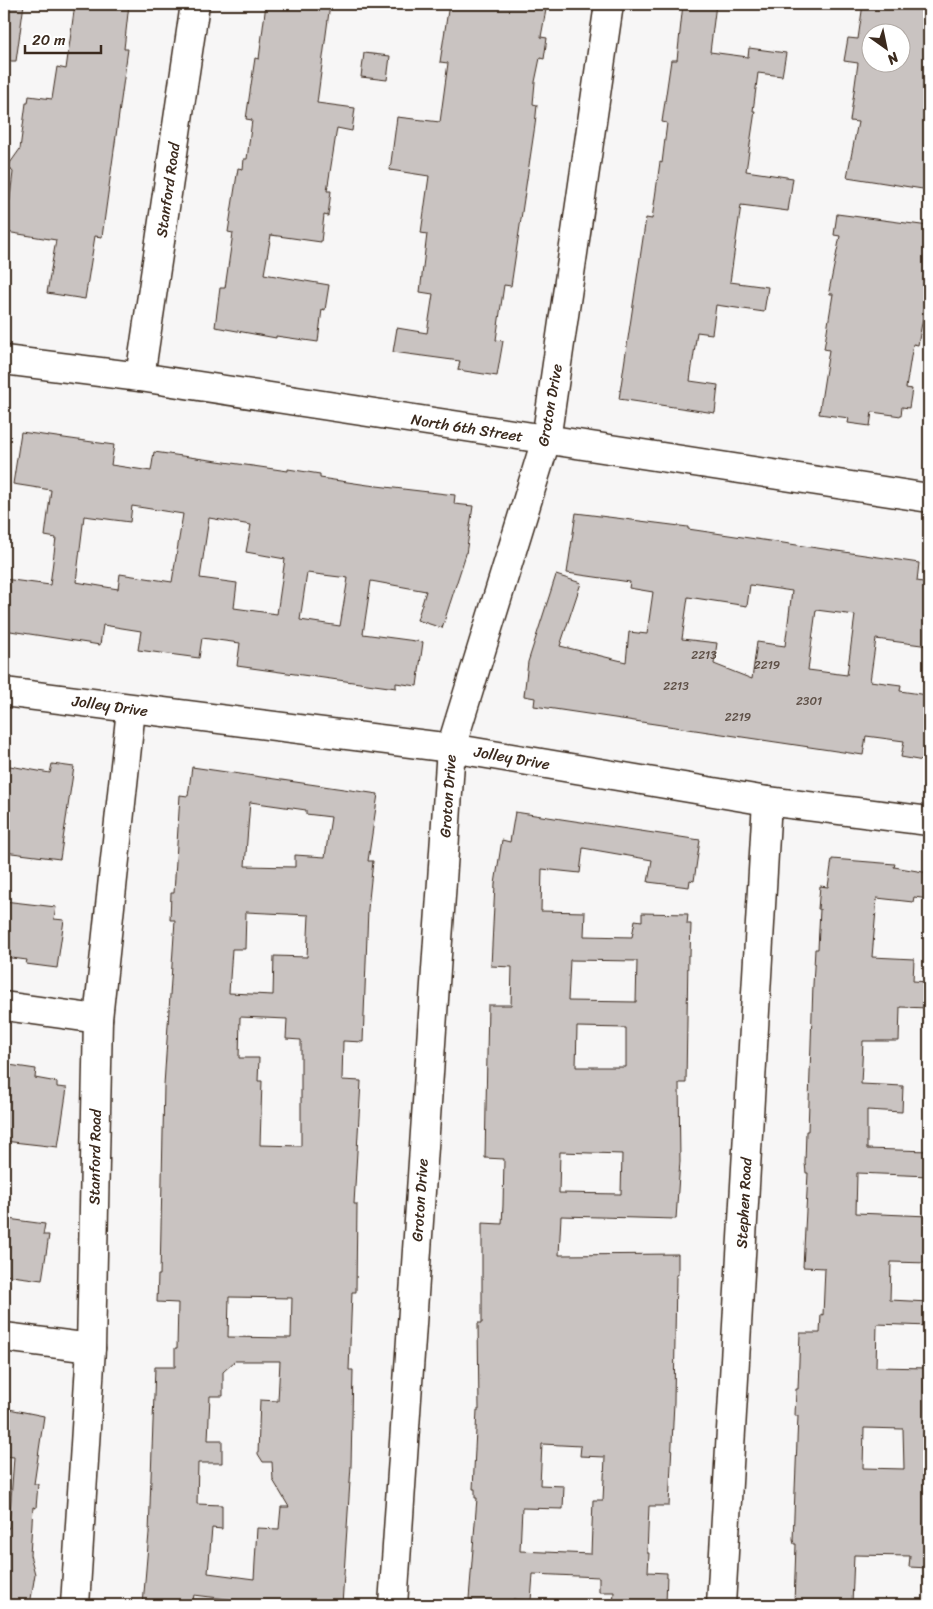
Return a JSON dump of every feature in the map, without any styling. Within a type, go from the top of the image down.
[{"type":"street","name":"Stanford Road","points":[[140,377],[195,4]]},
{"type":"street","name":"Groton Drive","points":[[393,1605],[451,748],[546,440],[609,4]]},
{"type":"street","name":"North 6th Street","points":[[4,360],[140,377],[929,498]]},
{"type":"street","name":"Jolley Drive","points":[[4,692],[451,748],[767,801],[929,821]]},
{"type":"street","name":"Stanford Road","points":[[75,1605],[91,1348],[98,1019],[131,709]]},
{"type":"street","name":"Stephen Road","points":[[721,1605],[767,801]]},
{"type":"street","points":[[4,1006],[98,1019]]},
{"type":"street","points":[[4,1338],[91,1348]]},
{"type":"building","points":[[4,4],[24,4],[16,61],[4,61]]},
{"type":"building","points":[[75,4],[129,4],[124,49],[128,49],[102,237],[95,236],[85,299],[47,293],[56,240],[6,232],[13,172],[8,166],[20,149],[26,103],[28,103],[29,96],[52,99],[57,67],[66,69]]},
{"type":"building","points":[[266,4],[330,4],[317,103],[355,108],[352,131],[337,128],[327,191],[331,191],[328,216],[324,215],[321,242],[271,235],[264,274],[329,285],[325,310],[322,309],[318,342],[276,336],[276,338],[215,327],[220,288],[225,288],[233,233],[228,232],[238,168],[243,169],[244,159],[247,159],[252,120],[246,119],[255,58],[259,59]]},
{"type":"building","points":[[449,4],[547,4],[541,37],[547,38],[544,59],[540,58],[535,82],[533,104],[537,105],[535,125],[511,286],[504,285],[496,340],[503,341],[497,376],[458,370],[460,361],[393,352],[397,328],[427,333],[433,294],[420,292],[427,234],[421,233],[429,176],[390,170],[397,117],[440,122],[448,63],[440,62]]},
{"type":"building","points":[[683,4],[716,4],[710,52],[748,57],[749,48],[786,53],[782,76],[758,73],[753,111],[755,111],[746,171],[793,178],[788,211],[741,205],[730,282],[768,287],[764,312],[716,305],[712,334],[697,332],[690,381],[718,385],[715,413],[619,399],[646,218],[652,219],[660,162],[662,163],[667,123],[662,122],[671,60],[677,60]]},
{"type":"building","points":[[863,4],[929,4],[929,190],[847,177],[858,122],[850,121],[858,63],[844,61],[848,38],[858,39],[860,25],[860,72],[910,72],[910,22],[860,22]]},
{"type":"building","points":[[364,53],[390,56],[387,80],[361,77]]},
{"type":"building","points":[[837,214],[929,226],[929,262],[924,312],[918,345],[913,344],[906,388],[912,389],[909,408],[902,407],[901,416],[872,412],[870,426],[848,423],[849,418],[819,414],[829,350],[824,349],[833,294],[830,294],[829,291],[840,236],[834,235]]},
{"type":"building","points":[[21,432],[114,445],[111,465],[151,471],[154,452],[288,471],[288,469],[320,474],[320,478],[368,485],[455,495],[454,504],[473,506],[466,554],[442,628],[417,620],[426,591],[371,581],[363,634],[423,642],[417,686],[396,683],[396,688],[237,666],[240,643],[202,638],[199,658],[138,650],[141,631],[103,625],[100,645],[4,630],[4,579],[50,585],[56,538],[45,536],[51,490],[13,484]],"holes":[[[132,506],[183,514],[172,582],[120,574],[118,589],[76,582],[84,516],[130,522]],[[209,518],[251,525],[246,552],[285,559],[277,614],[234,608],[237,583],[200,578]],[[307,573],[348,578],[340,626],[300,620]]]},
{"type":"building","points":[[576,513],[688,527],[688,529],[919,563],[917,581],[929,583],[929,646],[876,639],[870,681],[901,685],[900,691],[927,695],[929,762],[901,757],[904,741],[866,736],[863,755],[534,706],[535,698],[524,696],[528,662],[556,575],[581,583],[560,646],[626,662],[629,632],[647,634],[653,592],[629,588],[630,582],[567,573]],"holes":[[[750,585],[792,591],[785,646],[757,642],[752,679],[714,664],[717,643],[682,639],[688,597],[747,606]],[[816,610],[855,615],[847,675],[808,670]]]},
{"type":"building","points":[[52,764],[74,767],[60,859],[4,852],[4,765],[50,773]]},
{"type":"building","points":[[192,767],[378,794],[368,861],[373,861],[368,909],[363,1042],[343,1041],[342,1080],[361,1081],[354,1204],[357,1204],[356,1292],[352,1292],[349,1370],[353,1370],[351,1466],[342,1605],[243,1605],[244,1601],[194,1595],[192,1605],[143,1605],[149,1533],[155,1367],[175,1367],[175,1348],[177,1348],[178,1303],[157,1302],[158,1275],[160,1275],[164,1085],[175,920],[170,920],[171,893],[174,893],[180,795],[188,796]],"holes":[[[250,802],[306,810],[306,814],[331,817],[325,857],[295,855],[295,867],[245,866]],[[246,912],[309,915],[307,957],[274,956],[273,995],[229,993],[232,949],[245,949]],[[240,1017],[287,1019],[286,1039],[301,1040],[301,1146],[260,1145],[262,1081],[258,1081],[259,1058],[239,1058]],[[229,1297],[292,1298],[291,1338],[228,1337]],[[235,1361],[280,1361],[278,1401],[260,1400],[258,1454],[263,1462],[272,1462],[273,1480],[289,1507],[281,1507],[279,1529],[257,1528],[254,1579],[208,1573],[212,1528],[222,1529],[222,1505],[197,1504],[198,1463],[222,1463],[222,1440],[208,1440],[210,1396],[223,1396],[223,1372]]]},
{"type":"building","points":[[515,812],[700,840],[694,881],[690,880],[689,887],[648,882],[652,860],[583,848],[580,873],[542,869],[541,911],[585,912],[584,936],[632,937],[635,920],[642,921],[642,913],[688,914],[687,924],[691,924],[690,955],[688,955],[686,1083],[679,1083],[680,1161],[676,1219],[561,1216],[559,1255],[678,1254],[669,1506],[649,1506],[647,1553],[649,1553],[648,1572],[667,1573],[666,1605],[613,1605],[614,1592],[599,1592],[599,1577],[533,1574],[531,1601],[513,1599],[512,1605],[471,1605],[472,1599],[469,1599],[477,1498],[475,1498],[475,1489],[473,1489],[477,1410],[479,1410],[478,1323],[482,1323],[482,1223],[502,1224],[503,1205],[504,1159],[485,1158],[488,1005],[511,1005],[512,967],[491,966],[495,884],[502,840],[510,842]],"holes":[[[570,960],[637,961],[636,1002],[568,1001]],[[577,1027],[626,1028],[626,1067],[576,1067]],[[560,1152],[622,1154],[621,1194],[559,1193]],[[542,1444],[581,1446],[580,1456],[605,1457],[603,1500],[593,1500],[591,1554],[520,1551],[522,1508],[563,1509],[564,1486],[540,1485]]]},
{"type":"building","points":[[832,859],[895,864],[894,867],[929,873],[929,899],[914,897],[913,902],[877,898],[872,957],[914,959],[913,981],[929,982],[929,1008],[900,1007],[899,1041],[863,1041],[861,1084],[903,1086],[902,1112],[867,1110],[867,1149],[929,1151],[929,1176],[857,1173],[856,1213],[929,1216],[929,1263],[891,1262],[890,1300],[929,1302],[929,1326],[877,1324],[876,1367],[929,1368],[929,1480],[926,1528],[929,1528],[929,1568],[909,1567],[910,1556],[854,1555],[852,1605],[794,1605],[796,1544],[794,1544],[793,1540],[798,1416],[795,1416],[800,1333],[820,1333],[821,1314],[823,1315],[825,1268],[803,1267],[808,1173],[806,1173],[805,1163],[806,1131],[808,1131],[815,949],[818,949],[820,886],[828,887]],"holes":[[[864,1428],[903,1429],[904,1469],[863,1468]]]},
{"type":"building","points":[[4,901],[56,907],[54,919],[64,920],[57,968],[26,964],[27,960],[4,957]]},
{"type":"building","points":[[9,1065],[36,1069],[35,1078],[57,1082],[57,1087],[67,1088],[58,1147],[4,1141],[4,1099]]},
{"type":"building","points":[[8,1219],[45,1224],[43,1235],[49,1235],[42,1280],[4,1275],[4,1226],[7,1226]]},
{"type":"building","points":[[4,1408],[44,1416],[34,1484],[38,1484],[36,1508],[33,1507],[30,1555],[35,1574],[30,1605],[4,1605],[4,1551],[6,1528],[9,1528],[14,1457],[4,1456]]}]
